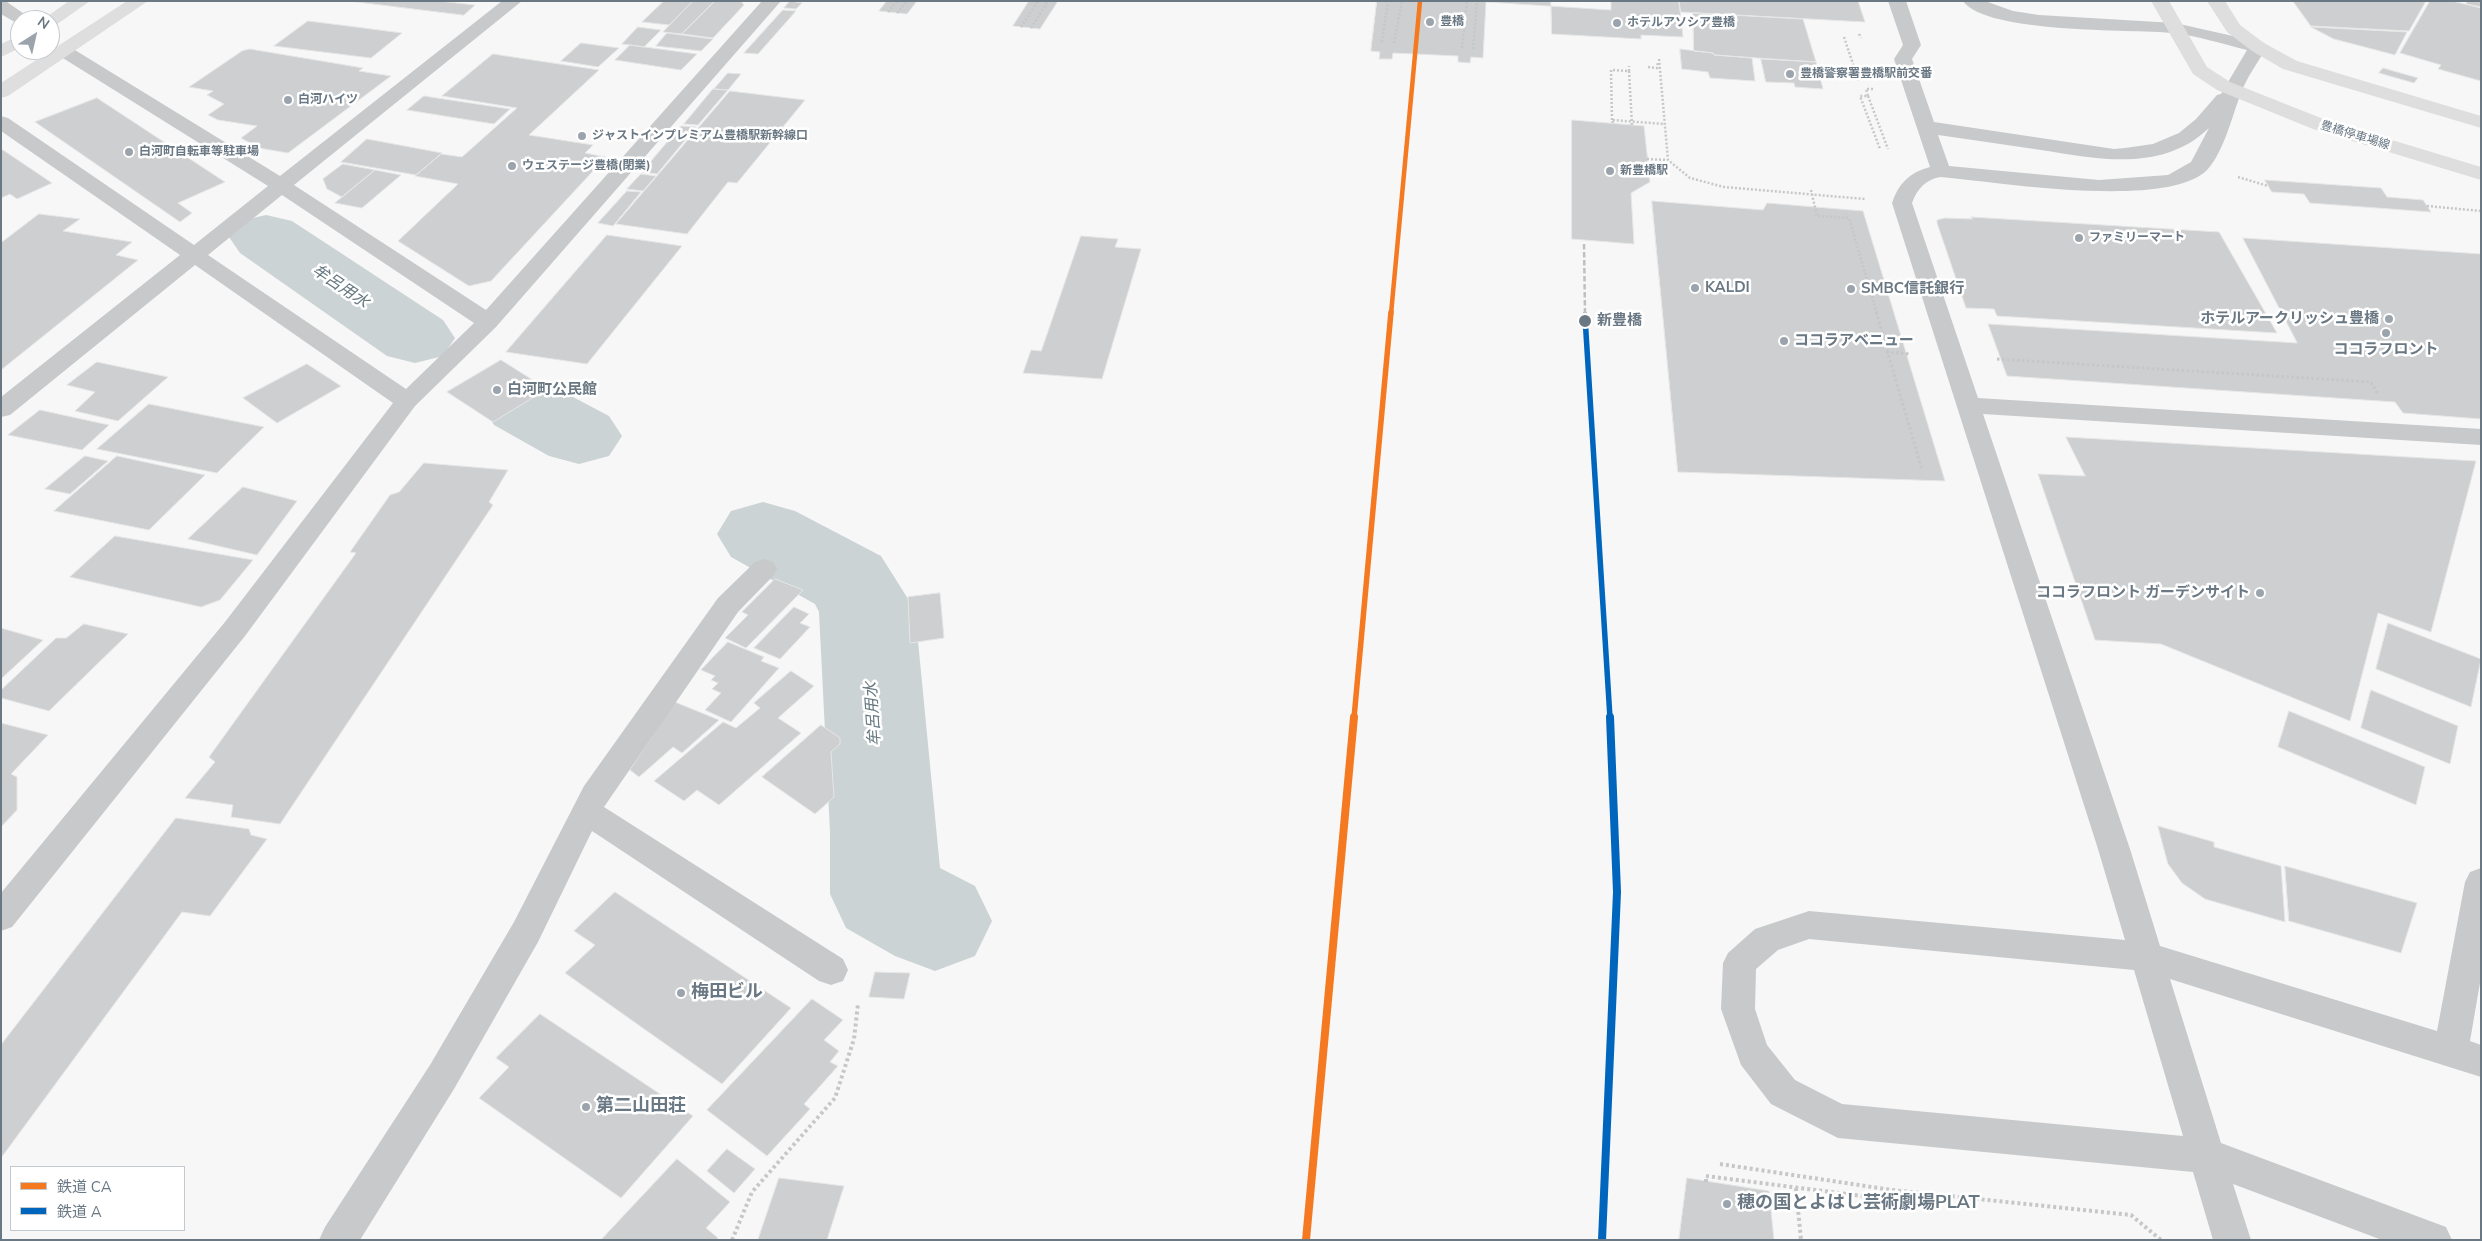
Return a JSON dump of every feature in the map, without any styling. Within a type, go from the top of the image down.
[{"type":"main road","points":[[60,15],[81,1]]},
{"type":"main road","points":[[1,92],[139,1]]},
{"type":"main road","name":"豊橋停車場線","points":[[2160,1],[2200,70],[2209,78],[2232,91],[2304,120],[2481,174]]},
{"type":"main road","points":[[2216,1],[2233,28],[2258,47],[2290,64],[2481,122]]},
{"type":"street","points":[[1,409],[513,1]]},
{"type":"street","points":[[1,917],[235,629],[407,401],[488,322],[772,1]]},
{"type":"street","points":[[1897,1],[1912,45],[1903,59],[1941,171]]},
{"type":"street","points":[[1972,1],[1979,8],[2018,18],[2059,14],[2176,28],[2258,47],[2232,91],[2214,140],[2199,166],[2173,181],[2099,186],[1941,171],[1917,178],[1905,191],[1902,203],[2114,849],[2232,1240]]},
{"type":"street","points":[[64,50],[280,186],[488,322]]},
{"type":"street","points":[[1926,127],[2114,154],[2140,153],[2162,148],[2194,131],[2232,91]]},
{"type":"street","points":[[1,122],[407,401]]},
{"type":"street","points":[[1967,405],[2481,437]]},
{"type":"street","points":[[338,1240],[447,1069],[526,932],[586,811],[700,642],[728,605],[764,569]]},
{"type":"street","points":[[586,811],[831,970]]},
{"type":"street","points":[[2433,1240],[2207,1156],[1838,1121],[1784,1092],[1753,1054],[1738,1009],[1740,963],[1767,939],[1809,925],[2145,956],[2466,1056],[2481,882]]},
{"type":"path","points":[[888,12],[897,1]]},
{"type":"path","points":[[898,13],[907,1]]},
{"type":"path","points":[[1021,27],[1038,1]]},
{"type":"path","points":[[1031,28],[1048,1]]},
{"type":"path","points":[[1382,42],[1388,1]]},
{"type":"path","points":[[1394,43],[1402,1]]},
{"type":"path","points":[[1462,48],[1468,1]]},
{"type":"path","points":[[1473,49],[1477,2]]},
{"type":"path","points":[[1859,34],[1861,38]]},
{"type":"path","points":[[1844,37],[1859,82]]},
{"type":"path","points":[[1648,67],[1657,68],[1658,59],[1668,160]]},
{"type":"path","points":[[1629,66],[1632,123]]},
{"type":"path","points":[[1629,71],[1611,70],[1612,122],[1664,124]]},
{"type":"path","points":[[1860,96],[1880,148]]},
{"type":"path","points":[[1868,96],[1888,148]]},
{"type":"path","points":[[1648,159],[1668,160],[1690,178],[1724,187],[1871,200]]},
{"type":"path","points":[[1811,190],[1817,216],[1849,218],[1886,352],[1922,470]]},
{"type":"path","points":[[2427,206],[2481,211]]},
{"type":"path","points":[[1886,352],[1916,354]]},
{"type":"path","points":[[1994,359],[2371,382],[2381,399]]},
{"type":"path","points":[[2231,373],[2235,380]]},
{"type":"path","points":[[732,1240],[752,1192],[834,1098],[854,1039],[859,987],[831,970]]},
{"type":"path","points":[[1720,1164],[1892,1190],[2131,1215],[2161,1240]]},
{"type":"path","points":[[1706,1182],[1706,1176],[1886,1199],[1892,1190]]},
{"type":"path","points":[[1796,1188],[1801,1240]]},
{"type":"building","points":[[349,1],[439,1],[475,5],[464,15]]},
{"type":"building","points":[[664,1],[693,1],[669,25],[642,22]]},
{"type":"building","points":[[693,1],[715,1],[682,34],[663,32]]},
{"type":"building","points":[[715,1],[741,1],[744,5],[713,38],[682,34]]},
{"type":"building","points":[[790,1],[802,3],[796,9],[784,8]]},
{"type":"building","points":[[887,1],[917,1],[907,14],[879,11]]},
{"type":"building","points":[[1029,1],[1058,1],[1040,29],[1013,26]]},
{"type":"building","name":"豊橋","points":[[1377,1],[1611,1],[1611,10],[1486,2],[1483,58],[1471,57],[1470,63],[1458,62],[1458,56],[1393,53],[1392,59],[1379,59],[1380,52],[1371,51]]},
{"type":"building","name":"ホテルアソシア豊橋","points":[[1551,1],[1679,1],[1683,37],[1641,35],[1641,39],[1552,34]]},
{"type":"building","points":[[1679,1],[1858,1],[1865,22],[1681,12]]},
{"type":"building","points":[[2293,1],[2426,1],[2409,31],[2311,26]]},
{"type":"building","points":[[2430,1],[2452,1],[2481,8],[2481,81],[2438,69],[2441,65],[2400,53]]},
{"type":"building","points":[[2468,1],[2481,1],[2481,7],[2466,4]]},
{"type":"building","points":[[783,10],[796,11],[758,54],[744,53]]},
{"type":"building","points":[[1693,13],[1803,19],[1816,62],[1714,55],[1713,53],[1694,51]]},
{"type":"building","points":[[308,21],[402,33],[371,58],[274,46]]},
{"type":"building","points":[[638,27],[661,30],[644,47],[622,44]]},
{"type":"building","points":[[2311,27],[2407,32],[2395,55],[2334,39]]},
{"type":"building","points":[[667,33],[713,39],[701,51],[656,46]]},
{"type":"building","points":[[581,43],[619,48],[598,67],[561,61]]},
{"type":"building","points":[[630,45],[697,54],[681,70],[615,60]]},
{"type":"building","name":"白河ハイツ","points":[[250,49],[363,68],[359,71],[391,76],[288,153],[259,148],[241,138],[257,126],[218,120],[208,115],[224,104],[207,95],[213,91],[189,87],[242,51]]},
{"type":"building","points":[[1680,49],[1713,53],[1714,55],[1752,58],[1755,81],[1710,78],[1708,72],[1682,69]]},
{"type":"building","name":"ウェステージ豊橋(閉業)","points":[[493,54],[599,70],[529,135],[593,145],[585,153],[606,157],[491,281],[469,286],[398,241],[458,184],[415,176],[441,154],[462,157],[517,108],[442,96]]},
{"type":"building","points":[[1761,59],[1816,62],[1823,89],[1795,87],[1794,83],[1766,82]]},
{"type":"building","points":[[2383,68],[2418,78],[2414,83],[2379,73]]},
{"type":"building","points":[[728,73],[741,74],[728,90],[714,89]]},
{"type":"building","points":[[713,89],[728,90],[698,125],[684,124]]},
{"type":"building","points":[[730,91],[805,100],[737,183],[728,182],[687,234],[616,224]]},
{"type":"building","points":[[424,96],[510,109],[494,124],[407,110]]},
{"type":"building","name":"白河町自転車等駐車場","points":[[97,98],[225,182],[178,203],[192,213],[180,222],[35,122]]},
{"type":"building","name":"新豊橋駅","points":[[1572,120],[1644,126],[1650,182],[1631,193],[1634,244],[1572,239]]},
{"type":"building","points":[[681,126],[696,127],[657,174],[642,172]]},
{"type":"building","points":[[367,139],[442,153],[416,175],[341,162]]},
{"type":"building","points":[[3,150],[52,183],[17,199],[10,194],[1,198],[1,151]]},
{"type":"building","points":[[343,164],[375,170],[342,197],[327,189],[323,179]]},
{"type":"building","points":[[375,170],[401,175],[362,208],[335,203]]},
{"type":"building","points":[[641,174],[656,176],[643,191],[627,189]]},
{"type":"building","points":[[2265,180],[2381,188],[2387,197],[2423,200],[2431,212],[2310,203],[2304,194],[2272,192]]},
{"type":"building","points":[[627,191],[641,192],[613,226],[598,223]]},
{"type":"building","name":"ココラアベニュー","points":[[1652,201],[1763,210],[1767,203],[1863,211],[1945,481],[1678,472]]},
{"type":"building","points":[[39,214],[80,219],[63,231],[132,242],[116,255],[138,260],[1,370],[1,243]]},
{"type":"building","points":[[1971,217],[2219,232],[2277,333],[1997,316],[1994,309],[1966,308],[1937,220],[1945,218],[1972,219]]},
{"type":"building","points":[[607,235],[682,246],[587,364],[506,352]]},
{"type":"building","points":[[1081,236],[1118,239],[1115,247],[1141,249],[1102,379],[1023,373],[1031,350],[1041,351]]},
{"type":"building","name":"ココラフロント","points":[[2243,238],[2481,254],[2481,419],[2403,413],[2395,402],[2007,376],[1988,324],[2297,343]]},
{"type":"building","points":[[501,360],[547,389],[493,422],[447,392]]},
{"type":"building","points":[[97,362],[168,377],[118,421],[75,411],[95,392],[67,385]]},
{"type":"building","points":[[307,364],[341,386],[277,423],[243,398]]},
{"type":"building","points":[[149,404],[264,427],[217,473],[97,449]]},
{"type":"building","points":[[40,410],[109,425],[82,450],[8,435]]},
{"type":"building","name":"ココラフロント ガーデンサイト","points":[[2066,437],[2476,461],[2431,632],[2378,613],[2350,721],[2161,644],[2095,640],[2038,474],[2085,476]]},
{"type":"building","points":[[85,456],[108,461],[70,494],[45,489]]},
{"type":"building","points":[[117,456],[205,475],[149,530],[54,511]]},
{"type":"building","points":[[424,463],[508,470],[489,502],[493,505],[280,824],[231,817],[233,805],[185,798],[215,762],[209,757],[356,553],[350,552],[390,495],[399,492]]},
{"type":"building","points":[[243,487],[297,501],[257,555],[188,539]]},
{"type":"building","points":[[115,536],[253,560],[220,600],[201,607],[70,577]]},
{"type":"building","points":[[775,579],[803,590],[746,648],[725,638],[748,615],[742,612]]},
{"type":"building","points":[[940,593],[944,638],[910,643],[908,597]]},
{"type":"building","points":[[794,607],[809,614],[800,623],[810,627],[780,659],[754,648]]},
{"type":"building","points":[[2388,623],[2481,659],[2471,707],[2376,669]]},
{"type":"building","points":[[84,624],[128,634],[49,711],[1,698],[1,690],[56,638],[66,638]]},
{"type":"building","points":[[1,628],[43,640],[1,679]]},
{"type":"building","points":[[728,642],[764,657],[761,661],[779,668],[731,722],[705,710],[721,693],[712,689],[718,683],[711,680],[715,676],[701,670]]},
{"type":"building","points":[[791,671],[814,686],[778,718],[801,733],[719,805],[697,790],[684,801],[654,781],[723,722],[736,728],[760,708],[754,703]]},
{"type":"building","points":[[2371,690],[2458,726],[2450,764],[2361,728]]},
{"type":"building","points":[[675,702],[719,720],[682,753],[673,747],[639,777],[630,770]]},
{"type":"building","points":[[2289,711],[2425,767],[2416,805],[2278,747]]},
{"type":"building","points":[[1,723],[48,735],[11,774],[17,777],[17,810],[1,827]]},
{"type":"building","points":[[821,725],[840,738],[840,744],[831,752],[834,797],[815,814],[762,777]]},
{"type":"building","points":[[176,818],[249,829],[251,835],[267,839],[210,916],[182,912],[1,1158],[1,1045]]},
{"type":"building","points":[[2158,826],[2214,842],[2214,847],[2281,866],[2285,922],[2205,899],[2182,883],[2168,864]]},
{"type":"building","points":[[2285,866],[2417,903],[2401,953],[2289,921]]},
{"type":"building","name":"梅田ビル","points":[[615,892],[791,1008],[722,1084],[565,973],[595,945],[574,931]]},
{"type":"building","points":[[875,972],[910,973],[904,999],[869,997]]},
{"type":"building","points":[[812,999],[843,1020],[824,1040],[839,1051],[830,1062],[838,1066],[804,1104],[810,1109],[767,1156],[707,1110]]},
{"type":"building","name":"第二山田荘","points":[[540,1014],[693,1116],[621,1198],[479,1098],[509,1067],[496,1058]]},
{"type":"building","points":[[727,1149],[755,1169],[734,1193],[707,1171]]},
{"type":"building","points":[[677,1159],[730,1202],[706,1228],[718,1238],[717,1240],[601,1240]]},
{"type":"building","points":[[779,1178],[844,1186],[827,1240],[758,1240]]},
{"type":"building","name":"穂の国とよはし芸術劇場PLAT","points":[[1687,1178],[1769,1191],[1774,1240],[1679,1240]]},
{"type":"waterway","name":"牟呂用水","points":[[266,237],[415,338]]},
{"type":"waterway","name":"牟呂用水","points":[[524,406],[579,436]]},
{"type":"waterway","name":"牟呂用水","points":[[763,534],[848,580],[867,610],[884,832],[886,894],[935,921]]},
{"type":"railway","points":[[1584,244],[1585,314]]},
{"type":"rail line","name":"CA","points":[[1306,1240],[1420,1]]},
{"type":"rail line","name":"A","points":[[1585,317],[1609,684],[1617,892],[1602,1240]]},
{"type":"place","name":"豊橋","points":[[1430,22]]},
{"type":"place","name":"ホテルアソシア豊橋","points":[[1617,23]]},
{"type":"place","name":"豊橋警察署豊橋駅前交番","points":[[1790,74]]},
{"type":"place","name":"白河ハイツ","points":[[288,100]]},
{"type":"place","name":"ジャストインプレミアム豊橋駅新幹線口","points":[[582,136]]},
{"type":"place","name":"白河町自転車等駐車場","points":[[129,152]]},
{"type":"place","name":"ウェステージ豊橋(閉業)","points":[[512,166]]},
{"type":"place","name":"新豊橋駅","points":[[1610,171]]},
{"type":"place","name":"ファミリーマート","points":[[2079,238]]},
{"type":"place","name":"KALDI","points":[[1695,288]]},
{"type":"place","name":"SMBC信託銀行","points":[[1851,289]]},
{"type":"place","name":"ホテルアークリッシュ豊橋","points":[[2389,319]]},
{"type":"place","name":"新豊橋","points":[[1585,321]]},
{"type":"place","name":"ココラフロント","points":[[2386,333]]},
{"type":"place","name":"ココラアベニュー","points":[[1784,341]]},
{"type":"place","name":"白河町公民館","points":[[497,390]]},
{"type":"place","name":"ココラフロント ガーデンサイト","points":[[2260,593]]},
{"type":"place","name":"梅田ビル","points":[[681,993]]},
{"type":"place","name":"第二山田荘","points":[[586,1107]]},
{"type":"place","name":"穂の国とよはし芸術劇場PLAT","points":[[1727,1204]]}]
